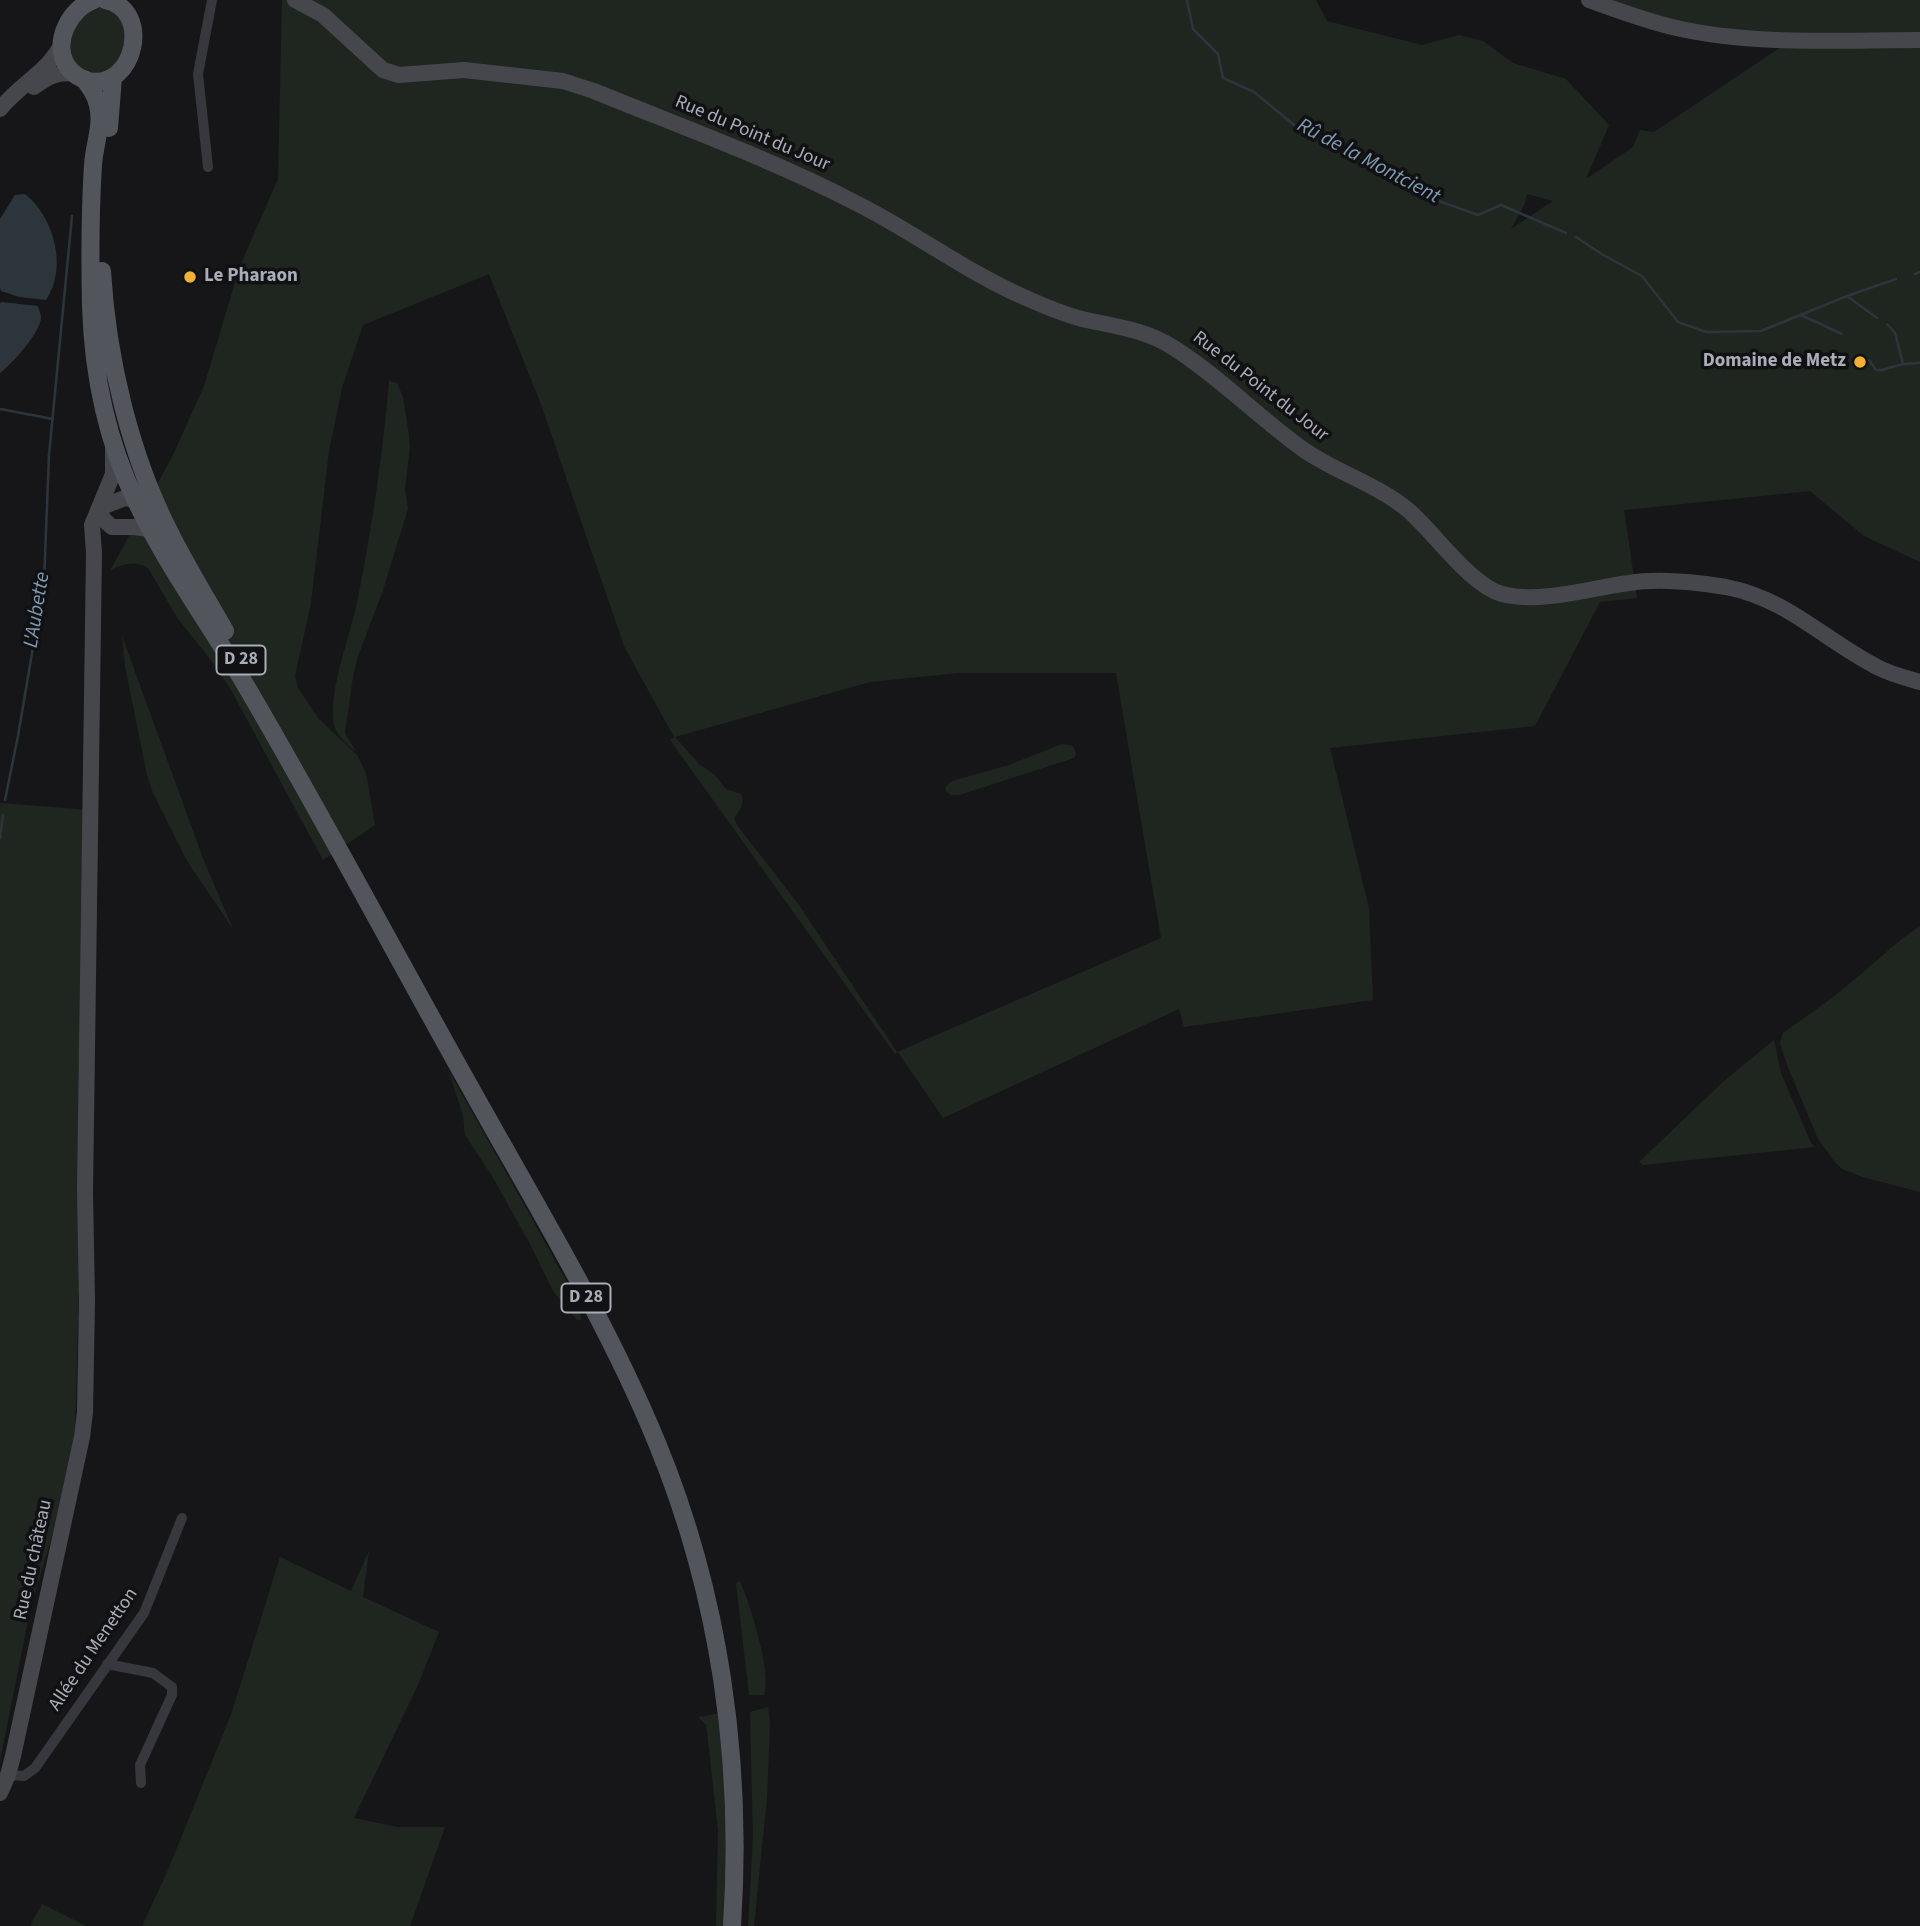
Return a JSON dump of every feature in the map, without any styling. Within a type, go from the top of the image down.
[{"type":"main road","points":[[94,0],[74,12],[63,41],[63,57],[79,77],[96,82],[113,77],[124,68],[131,52],[134,30],[124,9],[105,0]]},
{"type":"main road","points":[[131,20],[133,0]]},
{"type":"main road","name":"D 28","points":[[79,77],[94,94],[99,107],[98,190],[91,308],[103,404],[113,441],[141,497],[169,532],[610,1322],[659,1424],[687,1498],[706,1557],[729,1661],[736,1712],[744,1804],[742,1926]]},
{"type":"main road","name":"D 28","points":[[113,77],[98,190],[101,258],[108,333],[149,529],[248,689],[295,773],[592,1307],[654,1436],[693,1545],[724,1686],[734,1793],[732,1926]]},
{"type":"street","points":[[208,167],[198,74],[212,0]]},
{"type":"street","name":"Rue du Point du Jour","points":[[295,0],[324,15],[383,70],[399,75],[464,71],[531,77],[563,81],[594,91],[796,174],[898,225],[951,260],[1025,298],[1077,317],[1136,330],[1171,345],[1208,371],[1302,448],[1332,468],[1381,491],[1408,510],[1481,583],[1502,594],[1565,594],[1632,582],[1729,588],[1763,598],[1807,620],[1879,668],[1920,682]]},
{"type":"street","points":[[1589,0],[1673,27],[1715,34],[1786,40],[1920,40]]},
{"type":"street","points":[[0,109],[20,86],[55,58],[63,41]]},
{"type":"street","points":[[0,115],[47,77],[60,73],[79,77]]},
{"type":"street","name":"Rue du château","points":[[0,1793],[8,1775],[74,1476],[85,1412],[85,1191],[94,553],[92,525],[113,474],[113,441]]},
{"type":"street","points":[[141,497],[117,500],[99,508],[103,519],[112,527],[149,529]]},
{"type":"street","points":[[94,553],[101,539],[141,497]]},
{"type":"street","name":"Allée du Menetton","points":[[8,1775],[24,1776],[35,1768],[144,1613],[182,1518]]},
{"type":"street","points":[[107,1664],[153,1673],[172,1687],[172,1695],[140,1765],[141,1783]]},
{"type":"shaded area","points":[[282,0],[1316,0],[1327,21],[1422,45],[1459,35],[1483,41],[1513,63],[1566,79],[1609,125],[1586,179],[1633,147],[1640,130],[1654,132],[1796,37],[1674,22],[1604,0],[1920,0],[1920,562],[1864,536],[1810,491],[1624,510],[1637,598],[1600,602],[1535,726],[1330,748],[1369,908],[1373,1000],[1184,1027],[1179,1009],[943,1118],[898,1052],[895,1054],[670,740],[674,737],[624,646],[542,407],[489,274],[363,325],[342,388],[329,451],[311,603],[295,676],[298,688],[318,718],[357,755],[366,773],[375,825],[323,860],[230,688],[178,619],[148,568],[129,564],[110,571],[173,455],[204,386],[240,266],[278,179]],"holes":[[[1527,194],[1553,201],[1511,229],[1525,203]],[[958,673],[1116,673],[1161,938],[897,1052],[799,905],[737,825],[734,818],[742,804],[741,794],[726,789],[675,737],[870,682]]]},
{"type":"shaded area","points":[[102,6],[111,8],[127,27],[121,59],[104,74],[84,73],[69,55],[68,44],[76,23],[83,15]]},
{"type":"shaded area","points":[[25,194],[44,216],[55,244],[56,273],[46,300],[19,297],[1,291],[0,288],[0,219],[15,195]]},
{"type":"shaded area","points":[[0,303],[38,306],[41,318],[31,340],[0,373]]},
{"type":"shaded area","points":[[389,381],[397,383],[403,397],[408,428],[410,446],[405,489],[408,509],[353,677],[345,733],[356,752],[335,729],[333,704],[368,544]]},
{"type":"shaded area","points":[[122,636],[204,861],[233,929],[187,861],[153,793],[125,666]]},
{"type":"shaded area","points":[[1062,744],[1073,746],[1076,754],[1074,758],[959,795],[951,795],[946,791],[945,787],[952,781],[1009,765]]},
{"type":"shaded area","points":[[0,803],[91,810],[75,1437],[70,1478],[31,1605],[0,1761]]},
{"type":"shaded area","points":[[1920,926],[1920,1192],[1863,1177],[1842,1169],[1834,1161],[1818,1139],[1780,1043],[1783,1033],[1833,997]]},
{"type":"shaded area","points":[[1774,1040],[1781,1073],[1811,1143],[1816,1147],[1643,1165],[1639,1162],[1725,1080]]},
{"type":"shaded area","points":[[448,1070],[570,1287],[578,1304],[581,1320],[577,1320],[553,1291],[492,1176],[465,1135],[463,1115]]},
{"type":"shaded area","points":[[369,1551],[363,1597],[439,1632],[418,1685],[354,1818],[397,1827],[445,1827],[410,1926],[142,1926],[168,1870],[232,1712],[280,1557],[351,1591]]},
{"type":"shaded area","points":[[740,1581],[763,1655],[766,1684],[764,1695],[749,1695],[736,1583]]},
{"type":"shaded area","points":[[768,1707],[770,1723],[767,1798],[754,1926],[748,1926],[753,1837],[750,1712]]},
{"type":"shaded area","points":[[722,1713],[729,1850],[725,1926],[716,1926],[718,1830],[706,1725],[698,1717]]},
{"type":"shaded area","points":[[42,1904],[86,1926],[30,1926]]},
{"type":"waterway","name":"Rû de la Montcient","points":[[1187,0],[1193,29],[1218,54],[1223,78],[1254,92],[1305,134],[1330,138],[1425,196],[1478,215],[1501,205],[1566,233]]},
{"type":"waterway","name":"L'Aubette","points":[[5,800],[44,582],[49,455],[72,216]]},
{"type":"waterway","name":"Rû de la Montcient","points":[[1576,237],[1642,276],[1678,322],[1706,332],[1761,331],[1847,296],[1877,318]]},
{"type":"waterway","points":[[1915,274],[1920,272]]},
{"type":"waterway","points":[[1847,296],[1896,279]]},
{"type":"waterway","points":[[1801,315],[1842,334]]},
{"type":"waterway","name":"Rû de la Montcient","points":[[1887,324],[1895,333],[1903,364],[1920,363]]},
{"type":"waterway","points":[[1869,360],[1876,370],[1903,364]]},
{"type":"waterway","name":"L'Aubette","points":[[0,409],[53,419]]},
{"type":"waterway","name":"L'Aubette","points":[[0,838],[3,815]]},
{"type":"place","name":"Le Pharaon","points":[[190,277]]},
{"type":"place","name":"Domaine de Metz","points":[[1860,362]]}]
